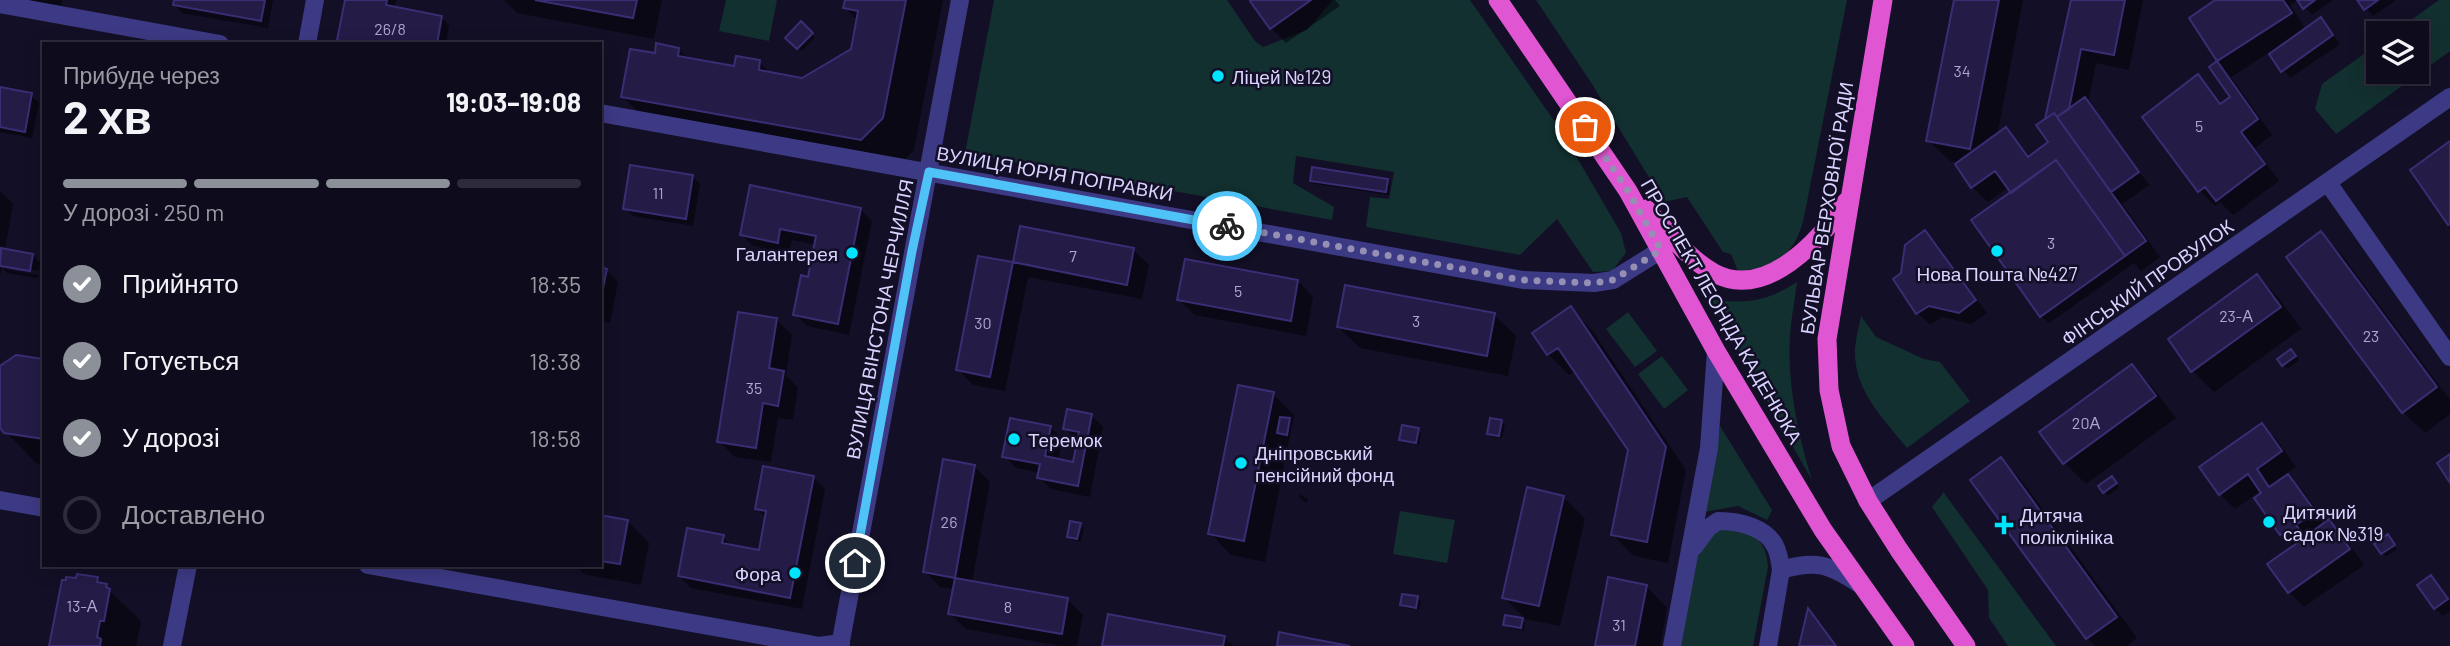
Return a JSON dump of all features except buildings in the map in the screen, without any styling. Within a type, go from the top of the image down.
[{"type":"highway","name":"ПРОСПЕКТ ЛЕОНІДА КАДЕНЮКА","points":[[1498,0],[1628,191],[1716,351],[1824,530],[1905,646]]},
{"type":"highway","name":"БУЛЬВАР ВЕРХОВНОЇ РАДИ","points":[[1868,501],[1841,446],[1829,390],[1827,339],[1883,0]]},
{"type":"highway","points":[[1628,191],[1692,257],[1714,273],[1735,280],[1775,272],[1794,260],[1833,222],[1849,199]]},
{"type":"highway","points":[[1868,501],[1966,646]]},
{"type":"street","points":[[307,42],[314,0]]},
{"type":"street","name":"ВУЛИЦЯ ВІНСТОНА ЧЕРЧИЛЛЯ","points":[[841,644],[909,264],[929,172],[960,0]]},
{"type":"street","points":[[0,4],[209,42]]},
{"type":"street","name":"ФІНСЬКИЙ ПРОВУЛОК","points":[[1868,501],[2450,97]]},
{"type":"street","name":"ВУЛИЦЯ ЮРІЯ ПОПРАВКИ","points":[[602,113],[1522,280],[1594,283],[1613,280],[1661,250]]},
{"type":"street","points":[[2328,183],[2450,357]]},
{"type":"street","points":[[1672,646],[1709,448],[1716,351]]},
{"type":"street","points":[[0,500],[42,508]]},
{"type":"street","points":[[1691,551],[1708,528],[1718,521],[1746,524],[1762,532],[1776,547],[1781,570],[1768,646]]},
{"type":"street","points":[[1781,570],[1819,563],[1838,570],[1862,587]]},
{"type":"street","points":[[172,646],[188,567]]},
{"type":"street","points":[[379,567],[819,646],[841,644]]},
{"type":"green space","points":[[726,0],[777,0],[769,41],[719,31]]},
{"type":"green space","name":"Ліцей №129","points":[[994,0],[1227,0],[1255,41],[1263,47],[1307,30],[1333,0],[1470,0],[1562,132],[1621,233],[1626,253],[1612,271],[1593,272],[1557,219],[1520,255],[1366,227],[1370,197],[1389,199],[1394,172],[1296,156],[1293,183],[1334,207],[1332,220],[965,153]]},
{"type":"green space","points":[[1536,0],[1847,0],[1803,222],[1794,244],[1787,252],[1762,267],[1738,271],[1731,254],[1723,252],[1687,197],[1664,202],[1592,84]]},
{"type":"green space","points":[[2439,0],[2450,0],[2450,51],[2429,66],[2429,21],[2410,21]]},
{"type":"green space","points":[[2366,53],[2366,84],[2405,84],[2336,134],[2315,109],[2322,84]]},
{"type":"green space","points":[[1797,282],[1791,329],[1790,372],[1798,427],[1812,480],[1709,299],[1755,300],[1775,294]]},
{"type":"green space","points":[[1628,312],[1657,351],[1635,367],[1606,329]]},
{"type":"green space","points":[[1861,316],[1876,337],[1924,359],[1940,362],[1970,401],[1907,448],[1879,414],[1859,377],[1855,348]]},
{"type":"green space","points":[[1662,356],[1688,390],[1664,409],[1638,374]]},
{"type":"green space","points":[[1720,426],[1772,510],[1767,520],[1738,506],[1704,512]]},
{"type":"green space","points":[[1944,492],[2056,646],[2008,646],[1989,618],[1988,590],[1932,507]]},
{"type":"green space","points":[[1400,511],[1455,520],[1447,563],[1393,554]]},
{"type":"green space","points":[[1730,528],[1758,540],[1767,558],[1768,567],[1753,646],[1679,646],[1700,545],[1719,530]]},
{"type":"way so far","points":[[1227,226],[1522,280],[1594,283],[1613,280],[1661,250],[1628,191],[1585,127]]},
{"type":"place","name":"Ліцей №129","points":[[1218,76]]},
{"type":"place","name":"Нова Пошта №427","points":[[1997,251]]},
{"type":"place","name":"Галантерея","points":[[852,253]]},
{"type":"place","name":"Теремок","points":[[1014,439]]},
{"type":"place","name":"Дніпровський пенсійний фонд","points":[[1241,463]]},
{"type":"place","name":"Дитячий садок №319","points":[[2269,522]]},
{"type":"place","name":"Дитяча поліклініка","points":[[2004,525]]},
{"type":"place","name":"Фора","points":[[795,573]]},
{"type":"route","points":[[855,563],[929,172],[1227,226]]}]
